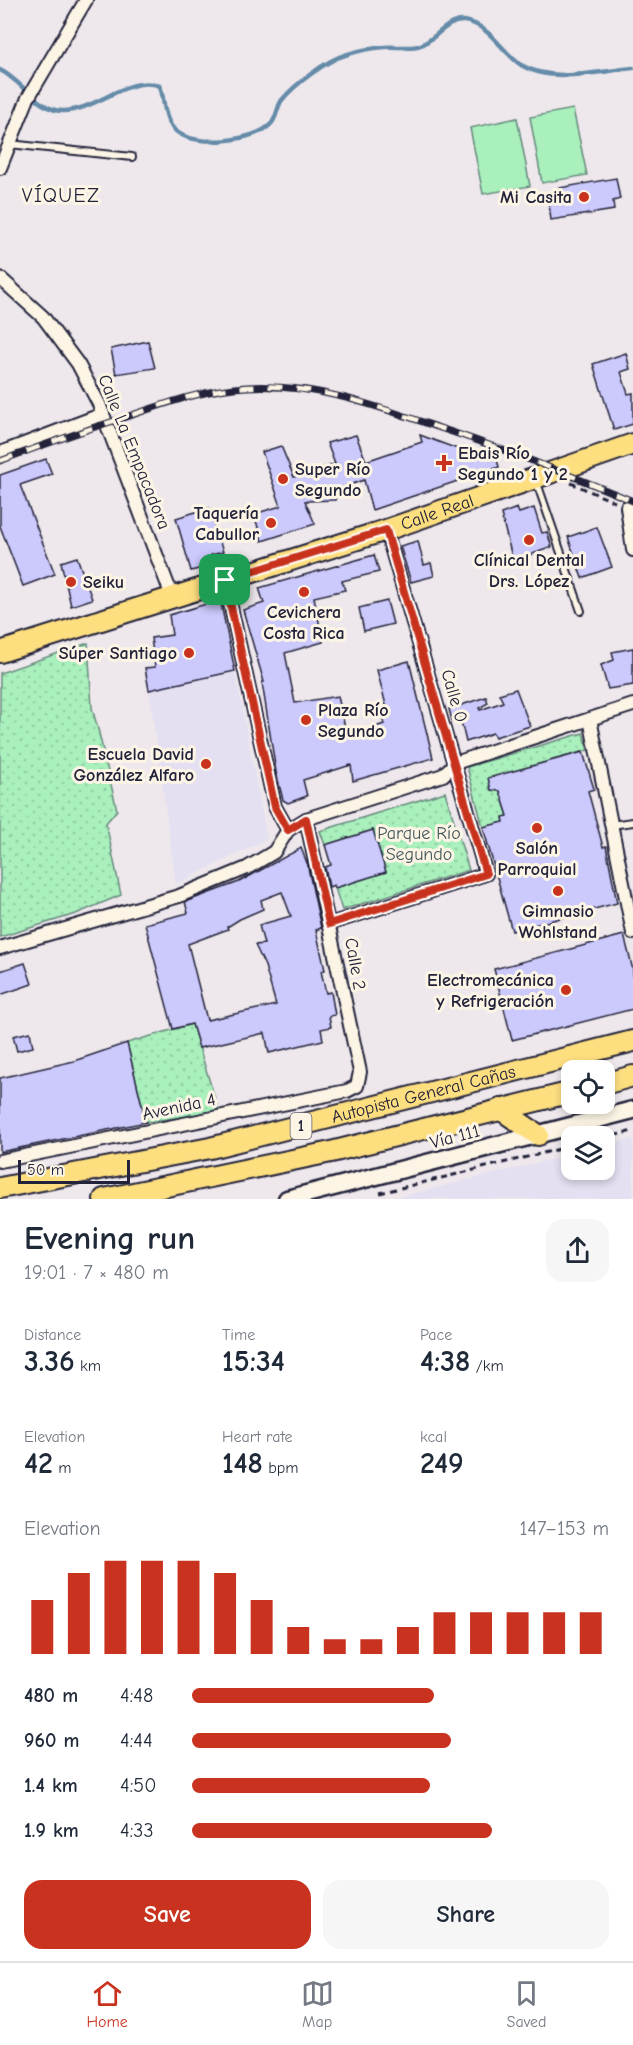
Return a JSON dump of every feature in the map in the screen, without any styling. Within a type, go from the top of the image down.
[{"type":"main road","name":"Calle Real","points":[[0,652],[386,530],[633,444]]},
{"type":"main road","name":"Autopista General Cañas","points":[[0,1188],[210,1148],[633,1041]]},
{"type":"main road","points":[[615,1081],[633,1077]]},
{"type":"main road","name":"Autopista General Cañas","points":[[104,1199],[331,1152],[561,1095]]},
{"type":"main road","points":[[500,1110],[538,1135]]},
{"type":"main road","name":"Vía 111","points":[[287,1199],[633,1110]]},
{"type":"street","points":[[0,168],[35,84],[86,0]]},
{"type":"street","name":"Calle La Empacadora","points":[[0,278],[43,317],[65,343],[103,414],[172,596]]},
{"type":"street","points":[[0,453],[103,414]]},
{"type":"street","points":[[630,509],[633,550]]},
{"type":"street","name":"Calle 0","points":[[329,924],[486,874],[386,530]]},
{"type":"street","points":[[225,580],[275,807],[288,830]]},
{"type":"street","points":[[0,948],[179,896],[247,868],[274,852],[288,830],[306,819],[443,774],[455,763],[633,705]]},
{"type":"street","points":[[590,719],[633,933]]},
{"type":"street","name":"Calle 2","points":[[306,819],[360,1080]]},
{"type":"street","name":"Avenida 4","points":[[0,1161],[347,1091],[357,1086],[360,1080]]},
{"type":"lane","points":[[9,144],[132,157]]},
{"type":"lane","points":[[542,477],[580,611]]},
{"type":"lane","points":[[611,825],[633,822]]},
{"type":"path","points":[[542,477],[630,509]]},
{"type":"path","points":[[615,1135],[633,1131]]},
{"type":"path","points":[[378,1193],[561,1149]]},
{"type":"shaded area","name":"Escuela David González Alfaro","points":[[235,671],[267,839],[176,884],[149,690]]},
{"type":"shaded area","points":[[633,1139],[633,1199],[390,1199],[561,1157],[561,1180],[615,1180],[615,1144]]},
{"type":"green space","points":[[573,109],[587,175],[542,183],[530,117]]},
{"type":"green space","points":[[517,118],[530,186],[483,194],[470,128]]},
{"type":"green space","points":[[88,643],[92,708],[117,810],[106,823],[121,895],[76,914],[0,937],[0,673]]},
{"type":"green space","points":[[583,733],[588,750],[489,778],[491,790],[500,791],[508,816],[503,817],[504,822],[483,827],[467,767]]},
{"type":"green space","name":"Parque Río Segundo","points":[[445,792],[469,870],[342,910],[335,888],[386,872],[373,830],[325,845],[320,831]]},
{"type":"green space","points":[[192,1024],[219,1112],[146,1122],[127,1043]]},
{"type":"building","name":"Mi Casita","points":[[616,178],[620,199],[613,201],[614,210],[551,220],[548,196],[560,194],[559,188]]},
{"type":"building","points":[[148,341],[155,368],[116,374],[111,349]]},
{"type":"building","points":[[626,353],[630,369],[621,372],[628,394],[633,393],[633,424],[614,430],[593,364]]},
{"type":"building","points":[[356,435],[366,461],[422,442],[420,435],[479,457],[496,456],[499,467],[372,510],[364,480],[338,489],[335,500],[305,501],[315,524],[262,541],[254,514],[281,506],[262,452],[281,446],[294,477],[335,464],[327,443]]},
{"type":"building","points":[[46,459],[52,474],[20,485],[55,574],[23,586],[0,526],[0,475]]},
{"type":"building","points":[[209,508],[223,552],[211,555],[213,565],[191,571],[176,518]]},
{"type":"building","name":"Clínical Dental Drs. López","points":[[517,508],[519,513],[534,508],[542,533],[547,532],[552,547],[513,561],[501,514]]},
{"type":"building","points":[[597,527],[612,567],[582,578],[568,537]]},
{"type":"building","points":[[418,541],[424,565],[431,563],[434,576],[411,582],[400,546]]},
{"type":"building","points":[[374,555],[379,572],[342,581],[345,590],[314,597],[323,642],[285,653],[295,703],[338,696],[347,737],[384,724],[381,711],[387,709],[377,670],[409,661],[433,758],[353,781],[351,765],[303,780],[307,796],[288,803],[283,800],[276,772],[262,682],[264,682],[243,610],[264,603],[259,588]]},
{"type":"building","points":[[77,557],[92,599],[71,606],[61,562]]},
{"type":"building","points":[[387,601],[393,624],[364,631],[359,608]]},
{"type":"building","points":[[213,602],[221,604],[235,671],[149,690],[145,668],[155,667],[151,638],[172,635],[169,615]]},
{"type":"building","points":[[633,648],[633,685],[608,689],[601,665],[614,660],[612,652]]},
{"type":"building","points":[[516,689],[530,726],[495,737],[493,733],[466,742],[460,717],[452,721],[449,709],[486,697],[488,703],[479,708],[480,710],[503,702],[499,694]]},
{"type":"building","points":[[583,752],[594,789],[588,791],[603,847],[606,846],[617,903],[512,931],[483,827],[504,822],[503,817],[508,816],[500,791],[491,790],[488,778]]},
{"type":"building","points":[[373,830],[386,872],[335,888],[334,885],[329,887],[325,867],[331,865],[325,845]]},
{"type":"building","points":[[301,848],[307,863],[321,928],[316,930],[325,970],[321,971],[326,993],[331,992],[335,1015],[329,1016],[331,1027],[321,1029],[323,1040],[269,1053],[265,1033],[199,1048],[192,1024],[173,1029],[145,924],[188,913],[185,902],[239,882]],"holes":[[[282,892],[291,916],[259,925],[264,944],[255,945],[265,966],[276,1005],[207,1020],[188,944],[228,929],[227,927],[240,919],[263,909],[261,900]]]},
{"type":"building","name":"Electromecánica y Refrigeración","points":[[624,935],[633,970],[633,1009],[512,1040],[494,969]]},
{"type":"building","points":[[25,963],[32,984],[0,995],[0,971]]},
{"type":"building","points":[[30,1032],[33,1047],[17,1051],[13,1036]]},
{"type":"building","points":[[127,1043],[146,1122],[0,1152],[0,1078],[74,1061]]},
{"type":"waterway","points":[[0,70],[45,106],[62,111],[87,106],[125,88],[149,83],[160,86],[167,117],[172,127],[186,137],[211,141],[239,138],[263,130],[271,124],[280,103],[287,94],[329,62],[354,52],[375,48],[417,46],[458,21],[473,23],[481,27],[514,60],[533,71],[576,75],[633,68]]},
{"type":"railway","points":[[0,461],[187,397],[232,388],[272,387],[320,392],[391,411],[511,453],[633,501]]},
{"type":"place","name":"Mi Casita","points":[[584,197]]},
{"type":"place","name":"Ebais Río Segundo 1 y 2","points":[[444,463]]},
{"type":"place","name":"Super Río Segundo","points":[[283,479]]},
{"type":"place","name":"Taquería Cabullor","points":[[271,523]]},
{"type":"place","name":"Clínical Dental Drs. López","points":[[529,540]]},
{"type":"place","name":"Seiku","points":[[71,582]]},
{"type":"place","name":"Cevichera Costa Rica","points":[[304,592]]},
{"type":"place","name":"Súper Santiago","points":[[189,653]]},
{"type":"place","name":"Plaza Río Segundo","points":[[306,720]]},
{"type":"place","name":"Escuela David González Alfaro","points":[[206,764]]},
{"type":"place","name":"Salón Parroquial","points":[[537,828]]},
{"type":"place","name":"Gimnasio Wohlstand","points":[[558,891]]},
{"type":"place","name":"Electromecánica y Refrigeración","points":[[566,990]]},
{"type":"district","name":"VÍQUEZ","points":[[61,195]]},
{"type":"route","points":[[386,530],[486,874],[329,924],[306,819],[288,830],[275,807],[225,580],[386,530]]}]
